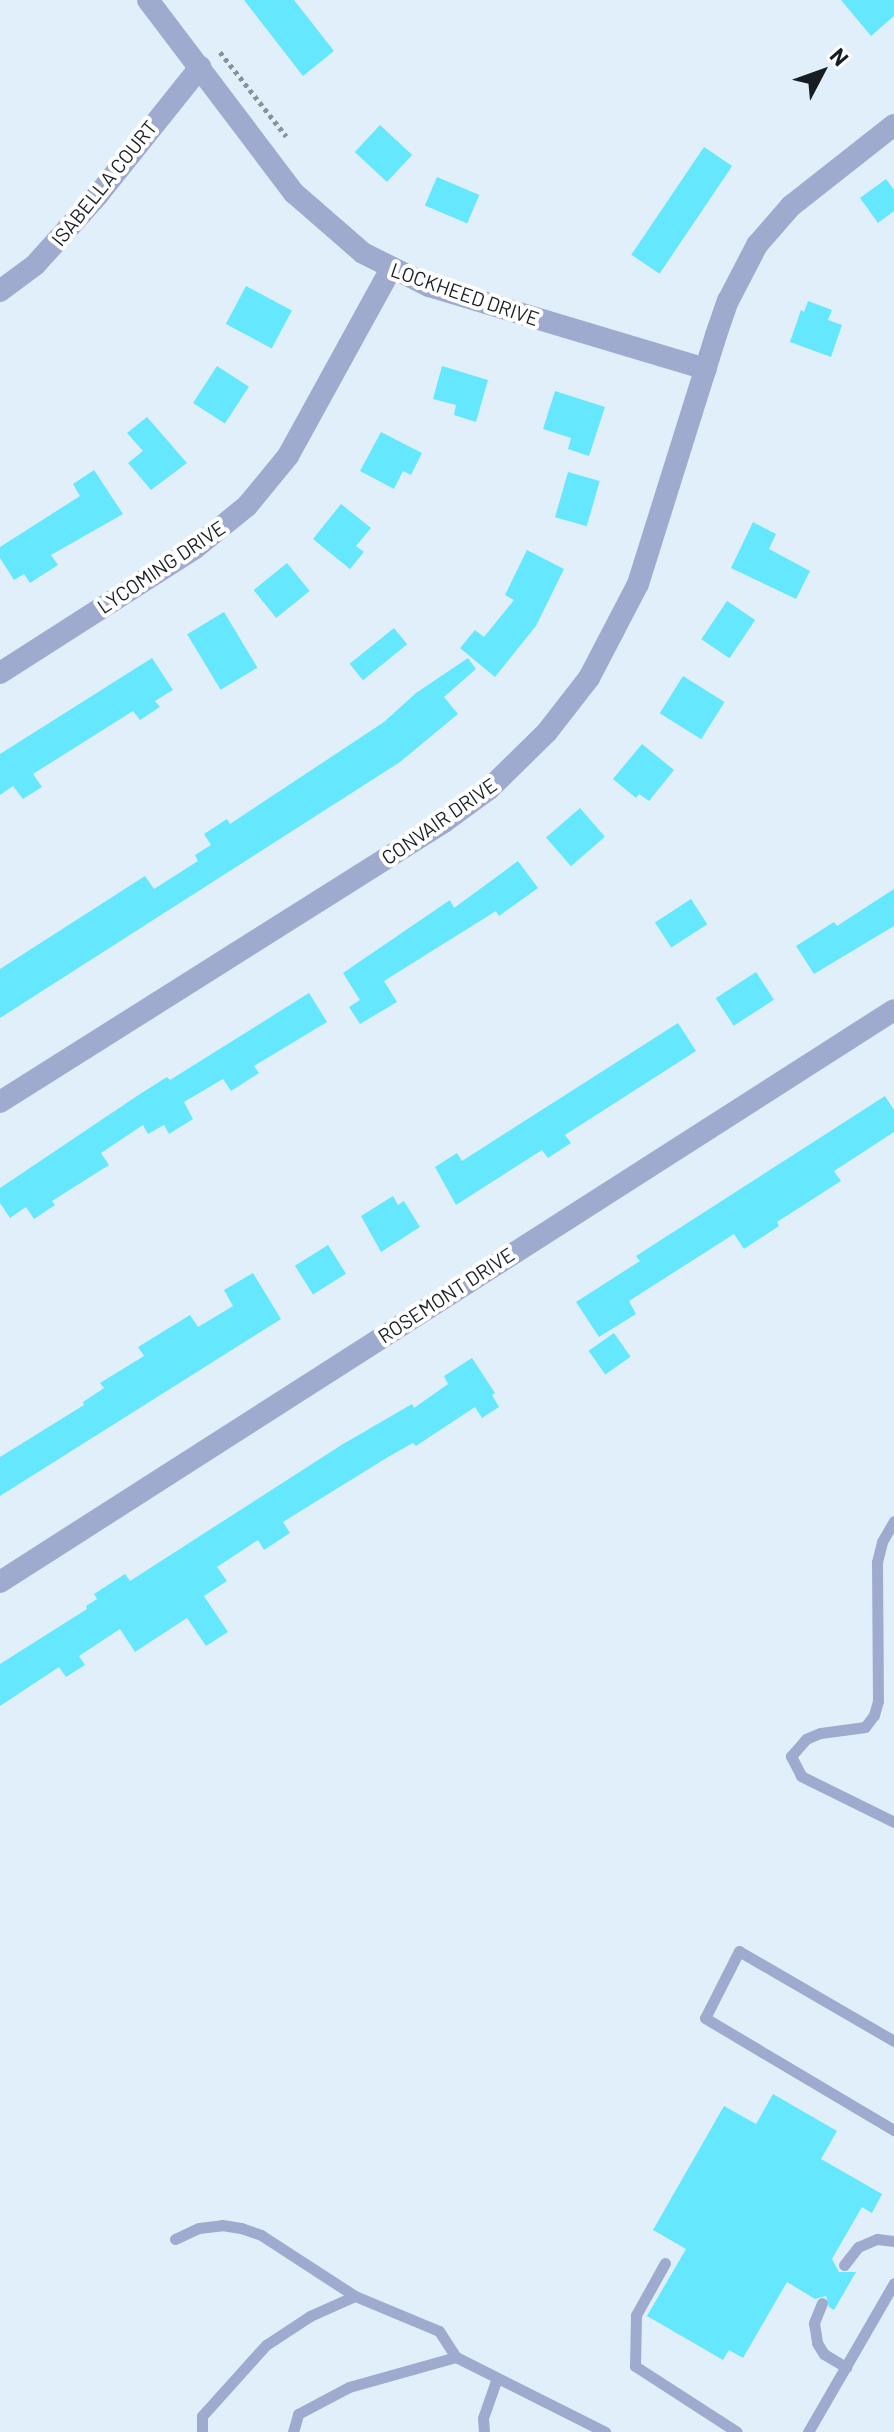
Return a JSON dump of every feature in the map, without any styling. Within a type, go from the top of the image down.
[{"type":"street","name":"LOCKHEED DRIVE","points":[[148,0],[294,193],[337,234],[391,269],[485,304],[706,369]]},
{"type":"street","name":"ISABELLA COURT","points":[[0,291],[35,265],[77,218],[200,67]]},
{"type":"street","name":"CONVAIR DRIVE","points":[[0,1102],[444,822],[520,760],[589,678],[625,614],[661,520],[728,301],[757,245],[774,223],[810,189],[894,125]]},
{"type":"street","name":"LYCOMING DRIVE","points":[[0,673],[184,555],[247,506],[288,456],[391,269]]},
{"type":"street","name":"ROSEMONT DRIVE","points":[[0,1582],[894,1010]]},
{"type":"lane","points":[[894,1521],[882,1542],[877,1562],[878,1701],[874,1715],[865,1727],[820,1733],[806,1739],[791,1756],[801,1776],[894,1822]]},
{"type":"lane","points":[[894,2041],[739,1951],[705,2018],[894,2130]]},
{"type":"lane","points":[[175,2239],[199,2228],[222,2225],[261,2235],[355,2296],[439,2331],[456,2357],[605,2432]]},
{"type":"lane","points":[[844,2265],[858,2247],[877,2239],[894,2241]]},
{"type":"lane","points":[[665,2263],[636,2315],[635,2366],[737,2432]]},
{"type":"lane","points":[[808,2432],[894,2283]]},
{"type":"lane","points":[[202,2432],[202,2416],[266,2345],[310,2316],[355,2296]]},
{"type":"lane","points":[[822,2303],[814,2323],[817,2343],[824,2354],[846,2367]]},
{"type":"lane","points":[[293,2432],[298,2414],[349,2387],[456,2357]]},
{"type":"lane","points":[[484,2432],[483,2418],[497,2378]]},
{"type":"path","points":[[219,50],[286,136]]},
{"type":"building","points":[[244,0],[294,0],[334,51],[303,76]]},
{"type":"building","points":[[841,0],[894,0],[894,16],[871,36]]},
{"type":"building","points":[[380,125],[412,155],[387,182],[355,152]]},
{"type":"building","points":[[704,147],[732,166],[659,274],[631,255]]},
{"type":"building","points":[[437,177],[479,195],[467,224],[425,206]]},
{"type":"building","points":[[886,179],[894,190],[894,211],[878,223],[860,198]]},
{"type":"building","points":[[246,286],[292,310],[272,348],[226,324]]},
{"type":"building","points":[[808,301],[832,310],[828,320],[842,325],[831,357],[790,342],[801,310],[804,312]]},
{"type":"building","points":[[217,366],[249,387],[225,424],[193,403]]},
{"type":"building","points":[[442,366],[488,380],[476,422],[454,415],[456,405],[433,399]]},
{"type":"building","points":[[555,391],[605,407],[589,456],[568,449],[571,438],[543,429]]},
{"type":"building","points":[[147,417],[187,463],[151,490],[128,463],[143,451],[127,433]]},
{"type":"building","points":[[381,432],[422,453],[411,475],[403,471],[394,489],[360,471]]},
{"type":"building","points":[[94,470],[123,514],[51,555],[58,565],[30,583],[24,574],[14,580],[0,558],[0,547],[80,496],[73,484]]},
{"type":"building","points":[[568,472],[600,481],[587,526],[555,517]]},
{"type":"building","points":[[341,504],[371,528],[356,546],[364,552],[350,569],[313,539]]},
{"type":"building","points":[[753,522],[776,534],[769,549],[810,571],[796,599],[731,568]]},
{"type":"building","points":[[527,550],[564,569],[536,626],[495,677],[460,648],[475,630],[484,637],[514,600],[505,595]]},
{"type":"building","points":[[287,563],[310,591],[276,618],[254,590]]},
{"type":"building","points":[[727,601],[755,620],[729,658],[701,639]]},
{"type":"building","points":[[224,612],[257,668],[221,690],[187,634]]},
{"type":"building","points":[[394,628],[407,644],[363,680],[350,664]]},
{"type":"building","points":[[152,658],[173,690],[155,701],[160,707],[140,720],[133,711],[33,774],[42,787],[23,799],[13,786],[0,795],[0,754]]},
{"type":"building","points":[[468,658],[476,669],[444,697],[458,714],[400,762],[0,1018],[0,969],[145,876],[154,889],[198,861],[195,855],[211,845],[204,834],[227,819],[230,824],[384,722],[416,693]]},
{"type":"building","points":[[683,676],[725,702],[701,739],[660,713]]},
{"type":"building","points":[[642,744],[674,770],[649,801],[639,794],[636,798],[613,779]]},
{"type":"building","points":[[580,808],[605,837],[571,866],[546,838]]},
{"type":"building","points":[[518,861],[538,888],[499,916],[496,911],[384,981],[397,1002],[360,1024],[349,1007],[360,1000],[343,973],[450,900],[454,908]]},
{"type":"building","points":[[894,889],[894,926],[814,974],[796,946],[834,922],[837,926]]},
{"type":"building","points":[[691,899],[707,924],[671,948],[655,922]]},
{"type":"building","points":[[756,972],[774,1000],[734,1026],[716,998]]},
{"type":"building","points":[[309,993],[327,1022],[254,1066],[259,1073],[231,1091],[223,1079],[184,1102],[193,1119],[169,1134],[164,1125],[148,1134],[143,1125],[101,1153],[109,1165],[52,1201],[55,1205],[34,1219],[26,1207],[10,1218],[0,1203],[0,1188],[140,1094],[167,1077],[170,1080]]},
{"type":"building","points":[[678,1023],[696,1051],[565,1135],[571,1143],[548,1158],[542,1150],[456,1205],[435,1167],[457,1153],[462,1161]]},
{"type":"building","points":[[885,1096],[894,1110],[894,1132],[834,1171],[841,1181],[777,1222],[779,1226],[744,1249],[734,1234],[629,1301],[636,1314],[599,1337],[576,1302],[640,1261],[636,1256]]},
{"type":"building","points":[[393,1196],[398,1205],[404,1201],[420,1227],[381,1252],[361,1216]]},
{"type":"building","points":[[328,1245],[346,1274],[313,1295],[295,1266]]},
{"type":"building","points":[[253,1273],[281,1319],[0,1496],[0,1457],[84,1405],[83,1402],[104,1388],[100,1383],[144,1356],[138,1347],[190,1315],[198,1327],[233,1306],[224,1290]]},
{"type":"building","points":[[614,1333],[631,1357],[605,1375],[589,1351]]},
{"type":"building","points":[[472,1358],[495,1393],[492,1395],[499,1407],[482,1418],[475,1407],[416,1446],[413,1443],[388,1457],[283,1522],[290,1533],[264,1550],[258,1540],[217,1567],[227,1581],[204,1596],[228,1632],[206,1646],[187,1618],[135,1652],[120,1629],[79,1656],[85,1665],[66,1677],[59,1667],[0,1706],[0,1664],[87,1609],[86,1606],[97,1599],[94,1594],[125,1574],[130,1581],[343,1444],[412,1404],[414,1408],[448,1384],[444,1376]]},
{"type":"building","points":[[773,2094],[837,2131],[821,2159],[882,2194],[872,2213],[862,2207],[832,2259],[839,2272],[856,2272],[834,2310],[829,2307],[826,2296],[815,2299],[787,2282],[743,2358],[729,2350],[723,2360],[647,2316],[686,2249],[653,2230],[724,2106],[756,2124]]}]
